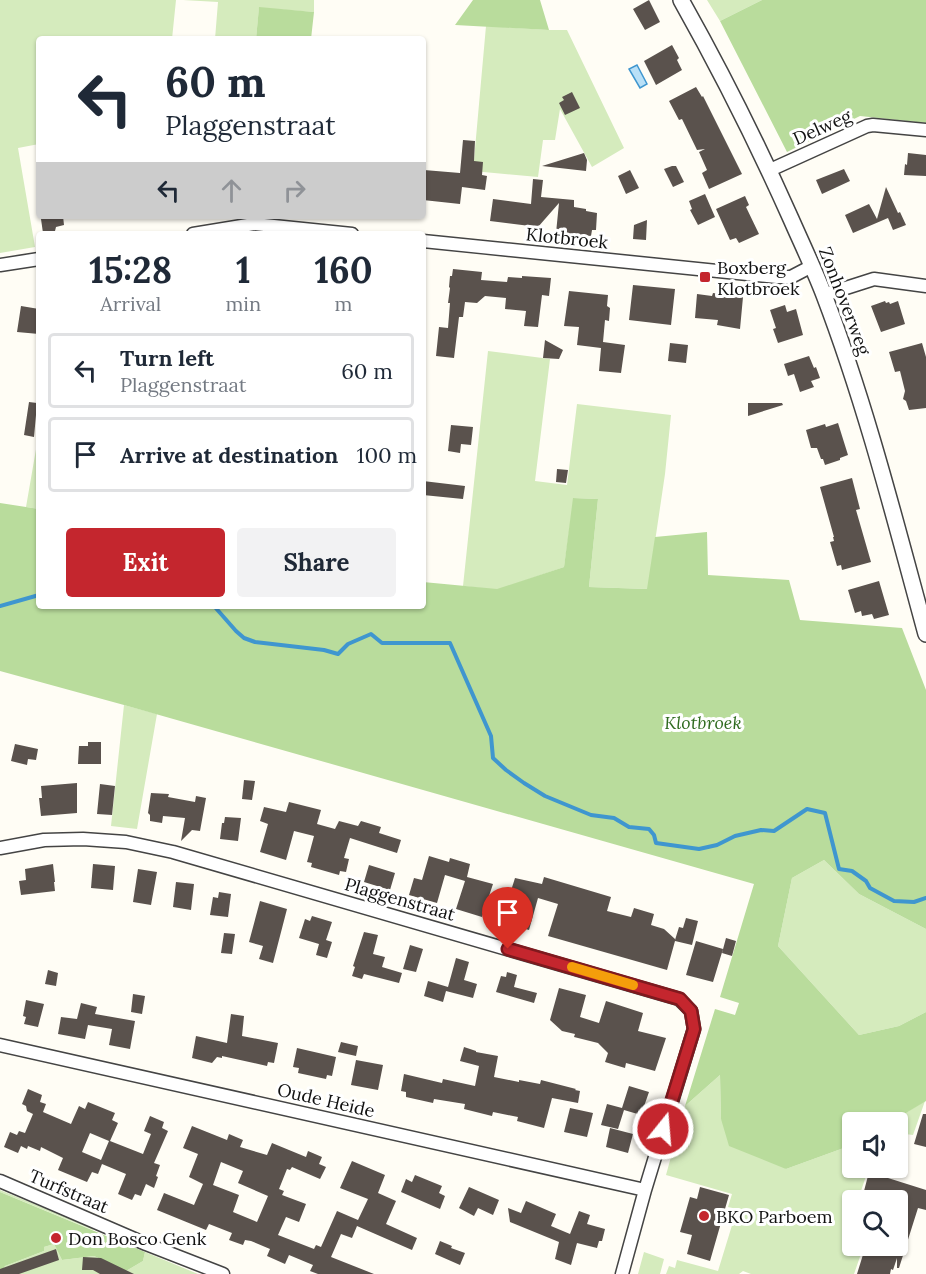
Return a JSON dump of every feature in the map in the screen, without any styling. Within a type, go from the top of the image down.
[{"type":"street","name":"Zonhoverweg","points":[[681,0],[770,170],[824,295],[848,361],[884,479],[926,634]]},
{"type":"street","name":"Delweg","points":[[770,170],[867,126],[926,130]]},
{"type":"street","points":[[211,231],[254,224],[323,231]]},
{"type":"street","name":"Klotbroek","points":[[426,241],[777,277],[790,277],[812,266]]},
{"type":"street","points":[[0,265],[36,259]]},
{"type":"street","points":[[824,295],[874,279],[926,286]]},
{"type":"street","name":"Plaggenstraat","points":[[0,848],[44,840],[83,839],[126,842],[164,850],[680,999],[691,1011],[694,1029],[622,1274]]},
{"type":"street","name":"Oude Heide","points":[[0,1045],[645,1190]]},
{"type":"street","name":"Turfstraat","points":[[0,1181],[223,1274]]},
{"type":"green space","points":[[0,0],[176,0],[172,36],[36,36],[36,145],[18,148],[35,247],[0,253]]},
{"type":"green space","points":[[183,0],[314,0],[314,12],[259,8],[256,36],[215,36],[218,2]]},
{"type":"green space","points":[[473,0],[540,0],[549,30],[455,25]]},
{"type":"green space","points":[[707,0],[762,0],[720,21]]},
{"type":"green space","points":[[762,0],[926,0],[926,123],[860,116],[787,152],[720,21]]},
{"type":"green space","points":[[259,7],[314,12],[311,36],[256,36]]},
{"type":"green space","points":[[486,26],[567,30],[624,148],[592,167],[560,109],[555,140],[543,140],[538,177],[473,171]]},
{"type":"green space","points":[[488,351],[550,359],[535,481],[567,485],[577,404],[671,415],[648,589],[589,587],[598,499],[574,498],[564,567],[497,590],[463,586]]},
{"type":"green space","points":[[36,449],[36,509],[26,507]]},
{"type":"green space","name":"Klotbroek","points":[[573,498],[598,499],[589,587],[647,589],[655,537],[707,532],[708,575],[789,580],[800,620],[902,628],[926,690],[926,929],[859,894],[824,860],[792,878],[778,946],[859,1035],[899,1026],[926,1012],[926,1101],[908,1112],[842,1112],[842,1149],[786,1169],[729,1146],[721,1119],[720,1075],[685,1106],[715,1009],[735,1015],[739,1003],[720,997],[754,884],[0,671],[0,503],[36,509],[36,609],[426,609],[426,582],[497,589],[564,567]]},
{"type":"green space","points":[[124,705],[157,714],[137,829],[111,826]]},
{"type":"green space","points":[[824,860],[859,894],[926,929],[926,1012],[899,1026],[859,1035],[778,946],[792,878]]},
{"type":"green space","points":[[720,1075],[721,1119],[786,1169],[842,1149],[842,1178],[865,1178],[861,1190],[842,1190],[842,1256],[860,1256],[854,1274],[751,1274],[743,1271],[739,1274],[666,1274],[669,1266],[675,1268],[677,1260],[718,1271],[737,1209],[728,1207],[732,1194],[666,1175],[685,1106]]},
{"type":"green space","points":[[925,1101],[913,1135],[908,1134],[907,1112]]},
{"type":"green space","points":[[0,1190],[93,1228],[93,1230],[0,1192]]},
{"type":"green space","name":"Don Bosco Genk","points":[[0,1192],[145,1252],[143,1261],[126,1271],[94,1256],[62,1260],[54,1244],[44,1247],[44,1251],[5,1266],[0,1274]]},
{"type":"green space","points":[[54,1244],[62,1260],[94,1256],[126,1271],[143,1261],[145,1252],[198,1274],[0,1274],[5,1266],[44,1251],[44,1247]]},
{"type":"green space","points":[[644,1252],[664,1259],[660,1274],[638,1274]]},
{"type":"water","points":[[637,65],[647,84],[640,88],[629,69]]},
{"type":"building","points":[[649,0],[660,22],[645,30],[633,9]]},
{"type":"building","points":[[672,45],[682,70],[656,85],[644,61]]},
{"type":"building","points":[[696,87],[703,96],[742,174],[709,189],[702,173],[707,170],[699,152],[705,149],[697,150],[682,119],[679,120],[669,101]]},
{"type":"building","points":[[572,92],[580,108],[565,115],[559,103],[564,100],[562,97]]},
{"type":"building","points":[[463,140],[475,141],[474,161],[483,162],[482,175],[487,176],[485,190],[462,187],[460,204],[426,200],[426,170],[460,173]]},
{"type":"building","points":[[584,153],[587,160],[586,171],[542,166]]},
{"type":"building","points":[[908,153],[926,155],[926,176],[904,175]]},
{"type":"building","points":[[676,166],[684,182],[673,187],[664,169]]},
{"type":"building","points":[[844,169],[850,181],[822,194],[816,180]]},
{"type":"building","points":[[630,170],[639,188],[626,194],[618,176]]},
{"type":"building","points":[[533,179],[543,180],[541,197],[574,200],[574,207],[597,213],[596,230],[592,230],[591,236],[556,233],[559,203],[538,227],[490,221],[493,199],[531,204]]},
{"type":"building","points":[[886,187],[906,225],[893,230],[888,218],[853,233],[845,215],[869,204],[877,219]]},
{"type":"building","points":[[705,194],[715,217],[698,225],[690,210],[692,209],[689,201]]},
{"type":"building","points":[[745,196],[749,205],[746,207],[759,234],[739,243],[736,238],[730,240],[716,209]]},
{"type":"building","points":[[41,219],[63,219],[64,225],[56,227],[55,231],[43,231]]},
{"type":"building","points":[[647,220],[646,240],[633,239],[634,225]]},
{"type":"building","points":[[453,269],[482,272],[481,280],[507,282],[508,277],[522,278],[522,276],[551,278],[549,296],[542,295],[538,327],[524,326],[526,311],[505,309],[506,298],[485,296],[477,303],[465,302],[463,317],[459,317],[454,358],[436,356],[439,327],[448,328],[449,287]]},
{"type":"building","points":[[633,285],[675,289],[671,325],[629,320]]},
{"type":"building","points":[[569,291],[608,295],[609,321],[605,320],[603,342],[625,345],[621,373],[599,371],[601,348],[577,345],[579,327],[564,326]]},
{"type":"building","points":[[713,293],[743,297],[740,329],[717,325],[718,320],[695,318],[697,294],[712,296]]},
{"type":"building","points":[[885,301],[890,304],[898,301],[905,324],[881,332],[871,306]]},
{"type":"building","points":[[785,305],[787,312],[796,309],[803,335],[778,343],[770,310]]},
{"type":"building","points":[[21,306],[36,308],[36,334],[17,332]]},
{"type":"building","points":[[545,340],[563,350],[559,359],[543,358]]},
{"type":"building","points":[[670,343],[688,345],[686,363],[668,361]]},
{"type":"building","points":[[922,343],[926,357],[926,408],[909,410],[903,399],[905,391],[900,371],[895,372],[889,352]]},
{"type":"building","points":[[809,356],[820,378],[811,381],[814,387],[800,392],[794,374],[788,376],[784,364]]},
{"type":"building","points":[[29,402],[36,403],[34,437],[24,435]]},
{"type":"building","points":[[748,403],[782,403],[783,405],[748,416]]},
{"type":"building","points":[[838,423],[848,455],[825,465],[817,448],[811,448],[806,430],[825,424],[826,427]]},
{"type":"building","points":[[451,425],[473,427],[471,445],[461,444],[460,453],[448,451]]},
{"type":"building","points":[[557,469],[568,470],[566,483],[556,482]]},
{"type":"building","points":[[852,478],[860,509],[856,510],[871,562],[842,570],[841,565],[837,566],[830,542],[834,541],[834,537],[820,487]]},
{"type":"building","points":[[426,481],[465,486],[463,499],[426,495]]},
{"type":"building","points":[[879,581],[889,615],[874,619],[872,614],[862,616],[861,611],[855,613],[848,590]]},
{"type":"building","points":[[88,742],[101,742],[101,764],[78,764],[79,746],[88,746]]},
{"type":"building","points":[[15,744],[38,749],[36,760],[28,759],[27,765],[11,761]]},
{"type":"building","points":[[244,780],[255,781],[252,800],[242,799]]},
{"type":"building","points":[[77,783],[77,813],[41,816],[39,798],[42,798],[41,786]]},
{"type":"building","points":[[100,784],[115,786],[112,815],[97,814]]},
{"type":"building","points":[[151,793],[169,794],[168,797],[195,802],[196,796],[206,798],[200,831],[192,830],[181,841],[185,818],[163,816],[162,823],[150,821],[148,813]]},
{"type":"building","points":[[289,802],[321,810],[317,824],[335,829],[339,821],[358,826],[361,821],[381,827],[379,833],[401,840],[397,853],[350,838],[344,858],[349,859],[346,872],[340,871],[339,875],[311,867],[312,863],[307,862],[314,836],[294,831],[286,860],[260,852],[268,824],[260,821],[264,807],[286,812]]},
{"type":"building","points":[[225,817],[241,818],[238,841],[220,839]]},
{"type":"building","points":[[429,856],[449,862],[450,858],[470,864],[467,877],[493,884],[482,917],[456,909],[465,881],[445,875],[437,903],[409,895],[414,878],[422,880]]},
{"type":"building","points":[[53,864],[55,891],[21,895],[19,881],[26,880],[25,869]]},
{"type":"building","points":[[93,864],[115,866],[113,890],[91,888]]},
{"type":"building","points":[[369,865],[395,873],[390,890],[364,882]]},
{"type":"building","points":[[138,869],[157,872],[151,905],[133,902]]},
{"type":"building","points":[[544,877],[611,897],[607,911],[631,917],[634,908],[654,914],[651,925],[664,929],[675,940],[679,927],[683,928],[686,918],[698,921],[692,945],[675,941],[667,970],[548,936],[558,904],[538,898],[529,930],[501,922],[515,878],[542,884]]},
{"type":"building","points":[[176,882],[194,884],[191,910],[173,907]]},
{"type":"building","points":[[219,892],[231,894],[228,917],[210,915],[213,897],[218,898]]},
{"type":"building","points":[[260,901],[287,909],[273,963],[259,959],[263,946],[249,942]]},
{"type":"building","points":[[312,916],[332,922],[326,940],[332,942],[327,958],[316,955],[319,944],[299,938],[305,919],[310,921]]},
{"type":"building","points":[[364,932],[378,935],[373,954],[385,957],[382,967],[402,973],[399,983],[364,974],[362,979],[352,976]]},
{"type":"building","points":[[224,933],[235,934],[232,954],[221,953]]},
{"type":"building","points":[[726,938],[736,941],[732,956],[722,953]]},
{"type":"building","points":[[696,941],[723,949],[713,982],[686,975]]},
{"type":"building","points":[[410,945],[423,949],[416,972],[403,969]]},
{"type":"building","points":[[456,958],[469,962],[464,980],[477,984],[473,998],[446,991],[443,1002],[424,996],[428,981],[448,987]]},
{"type":"building","points":[[48,970],[58,973],[56,986],[45,984]]},
{"type":"building","points":[[507,972],[517,975],[514,987],[537,993],[534,1003],[496,992],[501,976],[506,977]]},
{"type":"building","points":[[559,988],[586,995],[580,1017],[599,1023],[606,1001],[643,1013],[638,1031],[666,1038],[655,1071],[626,1063],[625,1068],[605,1062],[608,1053],[598,1043],[574,1037],[575,1034],[562,1031],[550,1020]]},
{"type":"building","points":[[133,994],[145,996],[142,1014],[131,1012]]},
{"type":"building","points":[[26,1000],[44,1004],[38,1027],[24,1024]]},
{"type":"building","points":[[81,1003],[97,1007],[95,1014],[135,1021],[130,1049],[109,1045],[112,1029],[88,1025],[85,1039],[58,1034],[61,1017],[77,1019]]},
{"type":"building","points":[[231,1014],[244,1016],[242,1036],[278,1043],[274,1063],[268,1062],[267,1066],[222,1056],[222,1058],[217,1057],[212,1063],[192,1058],[196,1036],[227,1043]]},
{"type":"building","points":[[341,1042],[358,1046],[356,1056],[338,1052]]},
{"type":"building","points":[[464,1047],[498,1056],[494,1077],[540,1084],[541,1080],[576,1089],[580,1091],[578,1103],[552,1098],[544,1128],[517,1121],[518,1117],[493,1112],[492,1116],[464,1109],[465,1104],[434,1099],[433,1103],[406,1097],[406,1092],[401,1091],[404,1074],[442,1083],[443,1079],[475,1086],[479,1066],[460,1061]]},
{"type":"building","points":[[297,1048],[336,1057],[332,1076],[327,1075],[326,1079],[298,1073],[299,1068],[293,1067]]},
{"type":"building","points":[[356,1060],[383,1065],[378,1090],[351,1085]]},
{"type":"building","points":[[629,1086],[649,1092],[641,1115],[624,1110],[618,1129],[601,1125],[607,1104],[622,1108]]},
{"type":"building","points":[[28,1089],[42,1095],[40,1102],[46,1104],[43,1112],[71,1124],[79,1106],[85,1109],[88,1102],[115,1113],[112,1120],[118,1123],[110,1141],[143,1154],[151,1134],[144,1131],[150,1116],[164,1122],[162,1128],[168,1131],[154,1163],[160,1165],[154,1188],[146,1184],[141,1196],[135,1194],[132,1200],[118,1194],[126,1174],[102,1164],[98,1174],[92,1172],[87,1182],[58,1170],[63,1158],[41,1147],[40,1151],[21,1146],[18,1153],[4,1147],[10,1132],[17,1135],[19,1131],[25,1133],[33,1114],[27,1111],[26,1106],[22,1104]],"holes":[[[90,1133],[109,1141],[101,1160],[82,1152]]]},
{"type":"building","points":[[570,1108],[593,1113],[587,1137],[564,1132]]},
{"type":"building","points":[[923,1114],[926,1114],[926,1147],[914,1144]]},
{"type":"building","points":[[192,1126],[227,1140],[229,1134],[243,1140],[240,1147],[267,1155],[272,1143],[306,1157],[308,1151],[322,1157],[319,1164],[326,1167],[320,1179],[292,1167],[290,1170],[287,1169],[279,1189],[284,1191],[282,1195],[306,1204],[299,1222],[286,1217],[278,1235],[314,1249],[316,1245],[321,1247],[337,1211],[358,1220],[368,1199],[340,1188],[352,1161],[385,1175],[378,1193],[396,1201],[386,1224],[417,1238],[412,1250],[357,1226],[352,1238],[341,1234],[331,1257],[374,1274],[318,1274],[310,1271],[313,1265],[289,1255],[285,1264],[267,1256],[270,1249],[245,1240],[243,1245],[229,1240],[232,1233],[209,1224],[206,1230],[157,1210],[164,1193],[194,1205],[203,1184],[189,1177],[198,1154],[183,1148]],"holes":[[[221,1162],[243,1171],[238,1183],[268,1196],[257,1222],[233,1212],[239,1195],[213,1185]]]},
{"type":"building","points":[[610,1128],[633,1134],[628,1153],[606,1147]]},
{"type":"building","points":[[415,1175],[442,1186],[439,1193],[445,1196],[440,1209],[401,1192],[406,1179],[412,1182]]},
{"type":"building","points":[[867,1178],[888,1178],[926,1190],[926,1210],[918,1208],[908,1240],[908,1190],[864,1190]]},
{"type":"building","points":[[469,1187],[499,1200],[493,1215],[478,1208],[474,1216],[459,1208]]},
{"type":"building","name":"BKO Parboem","points":[[700,1187],[729,1195],[710,1261],[687,1254],[692,1235],[680,1232],[690,1197],[697,1199]]},
{"type":"building","points":[[526,1201],[556,1214],[551,1226],[570,1234],[579,1211],[590,1215],[587,1224],[605,1229],[602,1241],[599,1241],[597,1248],[577,1243],[571,1265],[555,1259],[559,1242],[510,1222],[508,1208],[521,1213]]},
{"type":"building","points":[[440,1241],[465,1253],[460,1265],[435,1254]]},
{"type":"building","points":[[56,1249],[59,1260],[19,1274],[0,1274],[0,1269]]},
{"type":"building","points":[[863,1256],[903,1256],[899,1268],[897,1268],[897,1258],[890,1274],[857,1274]]},
{"type":"building","points":[[83,1257],[101,1258],[134,1274],[100,1274],[93,1270],[82,1270]]},
{"type":"waterway","points":[[0,606],[36,596]]},
{"type":"waterway","points":[[217,609],[244,638],[255,642],[324,650],[338,654],[348,644],[371,634],[382,643],[450,643],[491,736],[493,758],[506,770],[545,796],[591,815],[614,818],[629,827],[649,829],[656,843],[699,849],[717,845],[735,836],[761,830],[774,831],[807,809],[825,813],[839,869],[852,871],[866,881],[870,888],[894,901],[914,902],[926,898]]},
{"type":"slow traffic","points":[[572,967],[633,985]]},
{"type":"place","name":"Boxberg Klotbroek","points":[[705,277]]},
{"type":"place","name":"BKO Parboem","points":[[704,1216]]},
{"type":"place","name":"Don Bosco Genk","points":[[56,1238]]},
{"type":"route","points":[[508,949],[680,999],[691,1011],[694,1029],[663,1129]]}]
